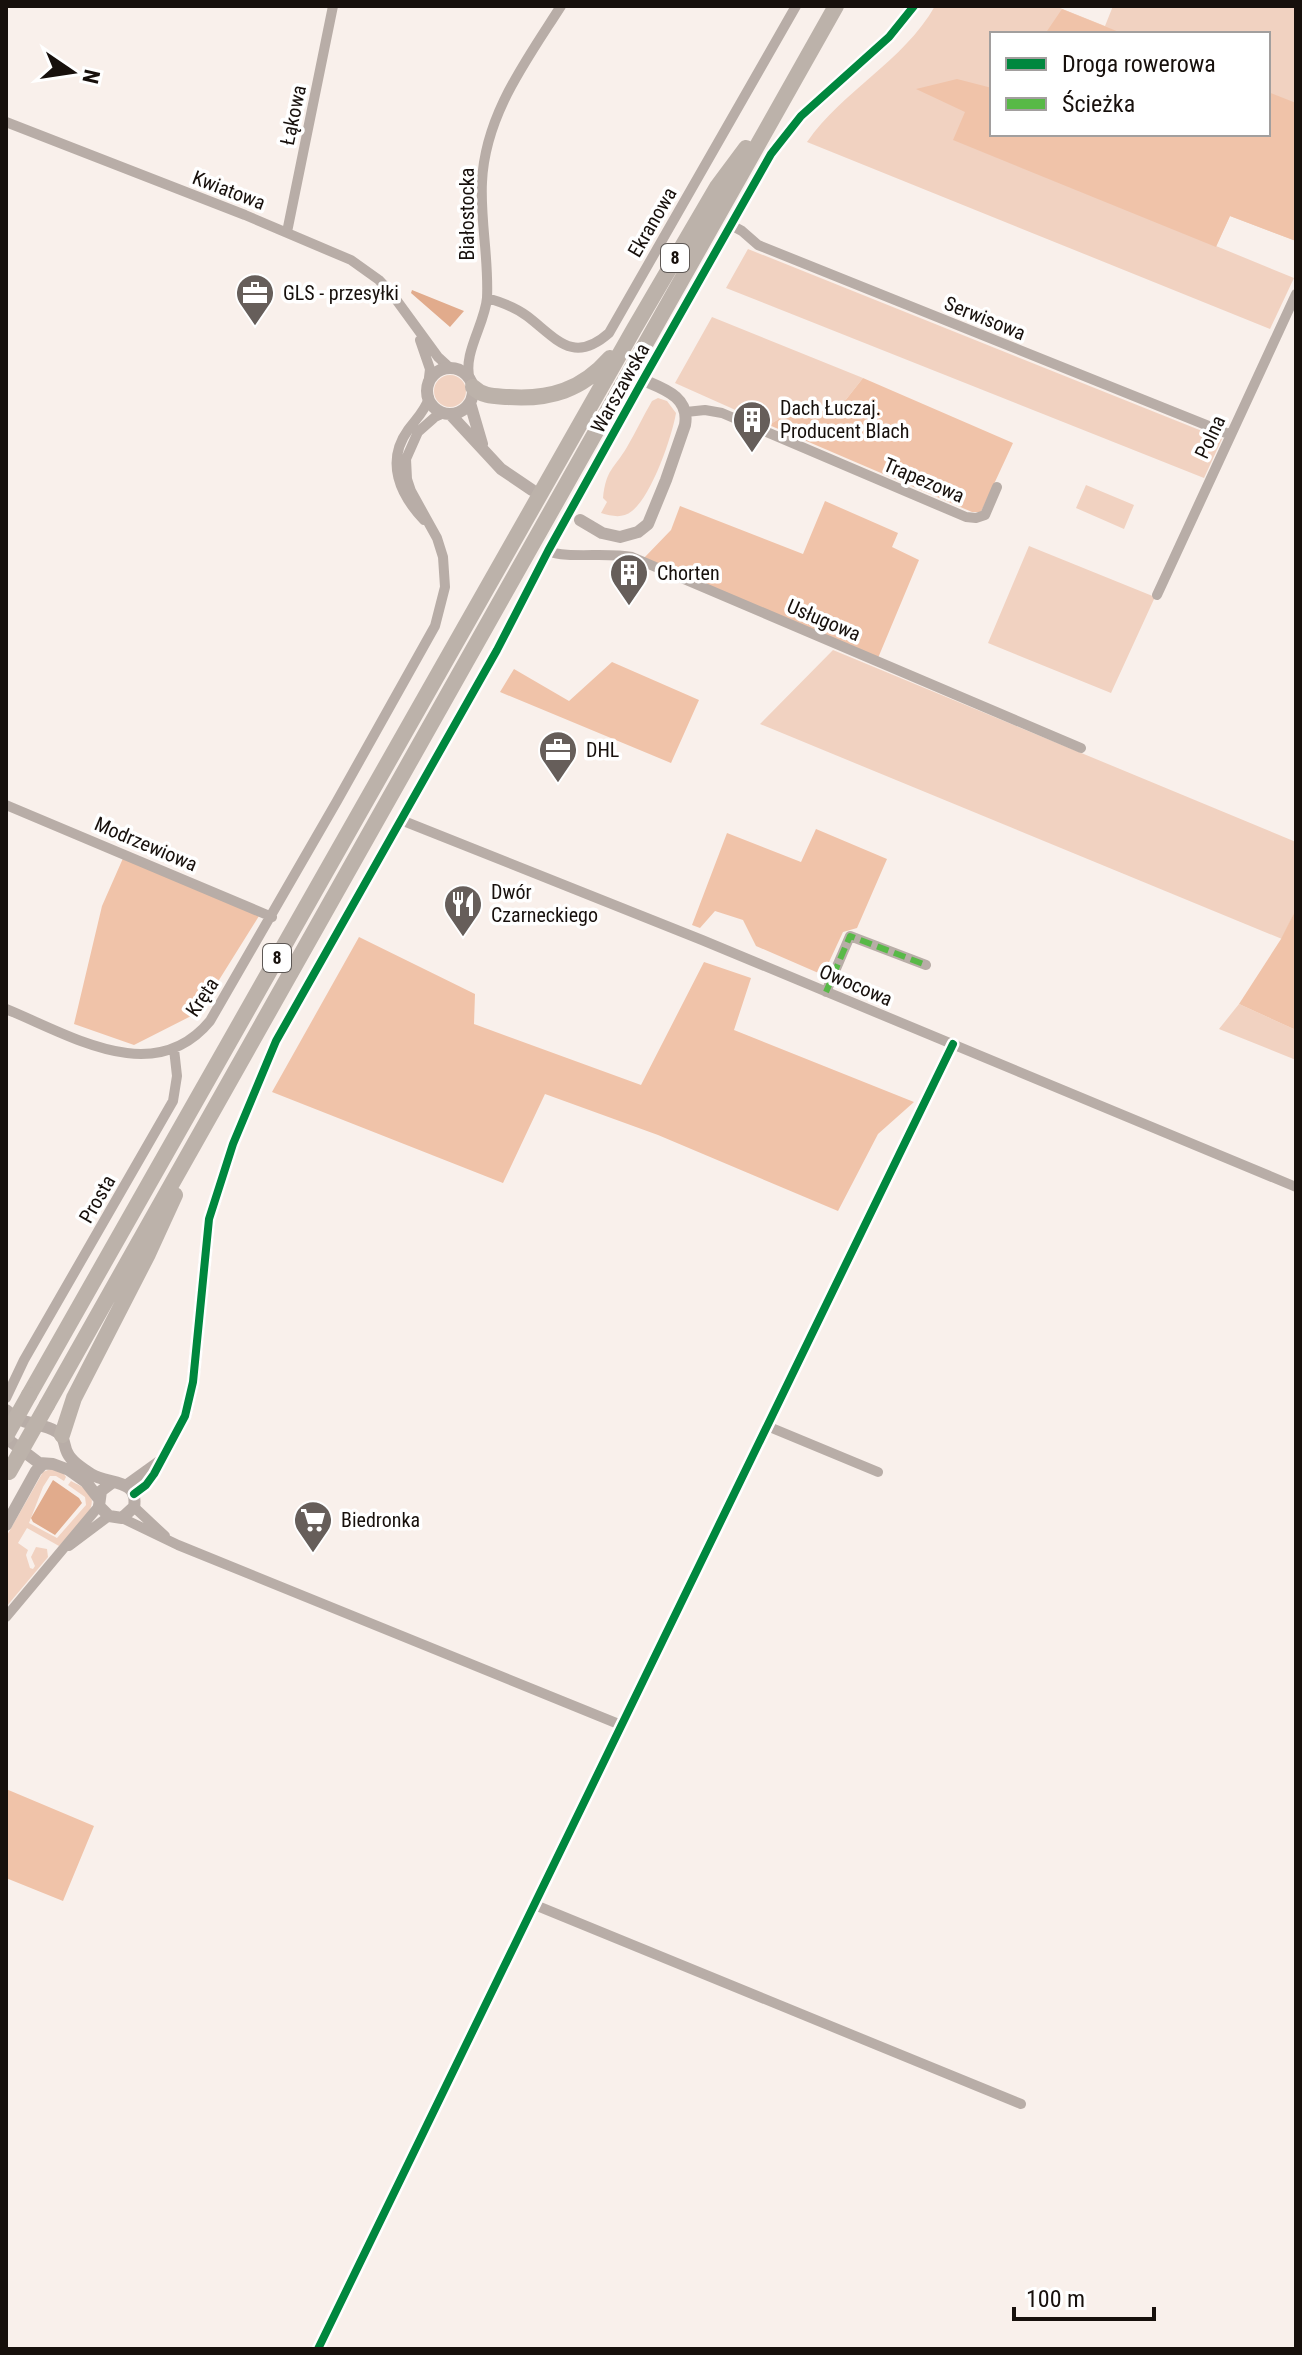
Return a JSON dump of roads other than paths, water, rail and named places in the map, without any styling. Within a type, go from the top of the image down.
[{"type":"highway","name":"8","points":[[8,1475],[836,6]]},
{"type":"highway","name":"8","points":[[6,1437],[634,329],[717,187],[790,87]]},
{"type":"highway","points":[[471,390],[522,398],[554,395],[583,384],[598,372],[634,329]]},
{"type":"highway","points":[[64,1442],[74,1398],[148,1254],[205,1121]]},
{"type":"street","name":"Łąkowa","points":[[287,232],[333,6]]},
{"type":"street","name":"Białostocka","points":[[471,390],[468,370],[487,298],[482,216],[486,150],[499,108],[561,6]]},
{"type":"street","name":"Ekranowa","points":[[487,298],[515,308],[563,345],[588,346],[609,333],[796,6]]},
{"type":"street","name":"Warszawska","points":[[115,1517],[132,1495],[146,1485],[179,1432],[191,1396],[207,1230],[214,1198],[276,1041],[497,650],[643,380],[788,130],[889,37],[914,6]]},
{"type":"street","name":"Kwiatowa","points":[[6,122],[287,232],[363,267],[392,294],[415,327],[451,368]]},
{"type":"street","name":"Serwisowa","points":[[731,225],[758,245],[1231,435]]},
{"type":"street","name":"Polna","points":[[1157,595],[1296,294]]},
{"type":"street","name":"Kwiatowa","points":[[415,327],[430,369],[428,392]]},
{"type":"street","name":"Białostocka","points":[[451,368],[475,344]]},
{"type":"street","points":[[431,528],[403,492],[397,479],[396,465],[401,441],[425,408],[428,392],[438,372],[451,368],[463,372],[471,390],[486,455]]},
{"type":"street","points":[[580,520],[602,533],[620,537],[638,532],[648,524],[685,425],[686,412],[673,395],[643,380]]},
{"type":"street","points":[[431,528],[411,491],[406,459],[418,432],[435,417],[461,411],[471,390]]},
{"type":"street","points":[[428,392],[435,408],[464,427],[486,455],[532,490]]},
{"type":"street","name":"Trapezowa","points":[[686,412],[705,410],[722,413],[966,517],[985,515],[997,487]]},
{"type":"street","name":"Kręta","points":[[6,1009],[121,1054],[150,1055],[174,1049],[203,1030],[272,917],[435,626],[446,572],[431,528]]},
{"type":"street","name":"Usługowa","points":[[548,551],[559,555],[592,553],[632,557],[1081,748]]},
{"type":"street","name":"Modrzewiowa","points":[[6,805],[272,917]]},
{"type":"street","name":"Owocowa","points":[[401,820],[1296,1187]]},
{"type":"street","points":[[826,992],[850,936],[926,965]]},
{"type":"street","points":[[318,2349],[953,1044]]},
{"type":"street","name":"Prosta","points":[[6,1398],[24,1360],[173,1101],[177,1076],[174,1049]]},
{"type":"street","name":"Prosta","points":[[6,1380],[24,1360]]},
{"type":"street","points":[[6,1410],[22,1422],[55,1430],[69,1456],[88,1472],[101,1480],[113,1482],[132,1495],[173,1542]]},
{"type":"street","points":[[767,1426],[878,1472]]},
{"type":"street","points":[[6,1437],[48,1464],[61,1466],[86,1482],[99,1502],[115,1517],[621,1725]]},
{"type":"street","points":[[6,1525],[36,1471],[61,1459],[64,1442]]},
{"type":"street","points":[[64,1550],[99,1502],[104,1488],[113,1482]]},
{"type":"street","points":[[6,1617],[46,1567],[64,1550],[115,1517]]},
{"type":"street","points":[[535,1905],[1021,2104]]},
{"type":"place","name":"GLS - przesyłki","points":[[255,327]]},
{"type":"place","name":"Dach Łuczaj. Producent Blach","points":[[752,454]]},
{"type":"place","name":"Chorten","points":[[629,607]]},
{"type":"place","name":"DHL","points":[[558,784]]},
{"type":"place","name":"Dwór Czarneckiego","points":[[463,938]]},
{"type":"place","name":"Biedronka","points":[[313,1554]]}]
